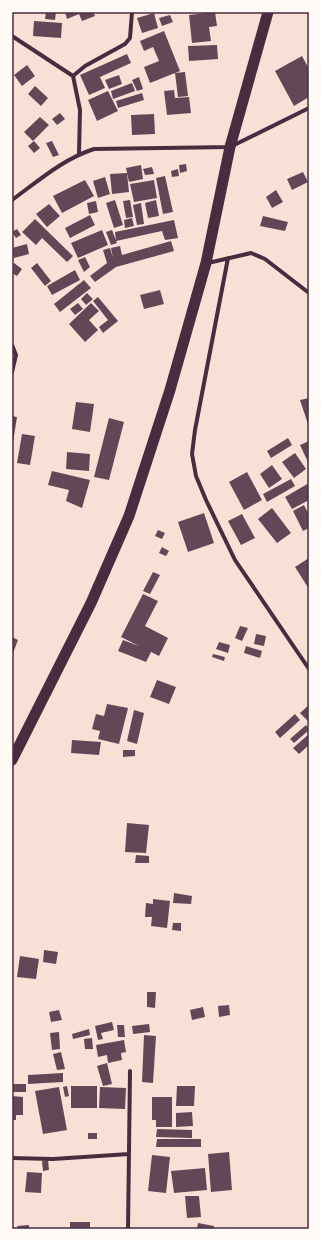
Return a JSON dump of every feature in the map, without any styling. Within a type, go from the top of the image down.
[{"type":"highway","points":[[12,760],[91,603],[129,516],[170,390],[206,263],[230,148],[268,12]]},
{"type":"street","points":[[73,76],[85,66],[125,44],[130,38],[132,12]]},
{"type":"street","points":[[12,36],[73,76],[80,110],[79,154]]},
{"type":"street","points":[[12,200],[66,161],[79,154],[94,149],[230,148],[309,108]]},
{"type":"street","points":[[206,263],[251,253],[265,259],[309,293]]},
{"type":"street","points":[[228,258],[195,430],[192,454],[196,476],[235,560],[309,669]]},
{"type":"street","points":[[12,345],[16,355],[12,372]]},
{"type":"street","points":[[128,1229],[130,1071]]},
{"type":"street","points":[[12,1158],[53,1159],[129,1154]]},
{"type":"building","points":[[46,12],[56,12],[55,20],[45,19]]},
{"type":"building","points":[[65,12],[93,12],[95,16],[82,21],[79,14],[67,19]]},
{"type":"building","points":[[215,12],[217,26],[209,27],[211,41],[192,43],[189,15]]},
{"type":"building","points":[[154,13],[158,28],[142,33],[137,18]]},
{"type":"building","points":[[170,15],[173,22],[162,26],[159,18]]},
{"type":"building","points":[[34,21],[62,23],[61,38],[33,36]]},
{"type":"building","points":[[164,31],[180,71],[150,83],[144,67],[159,61],[153,47],[144,51],[140,41]]},
{"type":"building","points":[[217,45],[218,59],[189,61],[188,46]]},
{"type":"building","points":[[127,54],[131,63],[100,77],[105,88],[89,95],[80,75]]},
{"type":"building","points":[[302,56],[309,69],[309,97],[294,106],[275,71]]},
{"type":"building","points":[[27,65],[35,76],[22,86],[14,75]]},
{"type":"building","points":[[185,72],[188,96],[178,97],[175,73]]},
{"type":"building","points":[[119,75],[122,84],[109,89],[105,80]]},
{"type":"building","points":[[139,77],[143,89],[137,91],[132,80]]},
{"type":"building","points":[[132,83],[135,91],[113,99],[111,91]]},
{"type":"building","points":[[35,86],[48,98],[41,106],[28,94]]},
{"type":"building","points":[[174,90],[175,98],[189,97],[191,113],[167,115],[164,91]]},
{"type":"building","points":[[108,91],[118,111],[97,121],[88,100]]},
{"type":"building","points":[[142,93],[144,100],[118,108],[116,101]]},
{"type":"building","points":[[60,113],[65,119],[57,125],[52,119]]},
{"type":"building","points":[[154,114],[155,134],[132,135],[131,115]]},
{"type":"building","points":[[40,117],[49,125],[33,141],[24,132]]},
{"type":"building","points":[[34,141],[40,148],[34,153],[28,146]]},
{"type":"building","points":[[52,141],[59,155],[53,157],[46,143]]},
{"type":"building","points":[[186,164],[187,171],[180,173],[179,165]]},
{"type":"building","points":[[141,165],[143,179],[129,182],[126,168]]},
{"type":"building","points":[[152,167],[154,174],[145,175],[143,169]]},
{"type":"building","points":[[178,169],[179,176],[172,177],[171,171]]},
{"type":"building","points":[[303,172],[308,182],[292,190],[287,179]]},
{"type":"building","points":[[127,173],[129,192],[112,194],[110,174]]},
{"type":"building","points":[[165,176],[173,212],[163,214],[156,178]]},
{"type":"building","points":[[105,177],[110,194],[98,198],[93,181]]},
{"type":"building","points":[[85,180],[94,196],[62,213],[53,196]]},
{"type":"building","points":[[154,180],[157,198],[134,202],[130,184]]},
{"type":"building","points":[[276,190],[283,202],[272,208],[266,197]]},
{"type":"building","points":[[115,200],[123,225],[114,228],[106,203]]},
{"type":"building","points":[[130,200],[133,217],[126,218],[123,201]]},
{"type":"building","points":[[156,200],[159,216],[148,218],[145,203]]},
{"type":"building","points":[[96,201],[98,212],[89,214],[87,203]]},
{"type":"building","points":[[141,203],[144,224],[137,225],[133,205]]},
{"type":"building","points":[[49,204],[60,216],[47,227],[36,214]]},
{"type":"building","points":[[90,215],[95,225],[70,238],[65,228]]},
{"type":"building","points":[[263,216],[288,222],[285,231],[260,226]]},
{"type":"building","points":[[132,218],[134,226],[125,228],[124,220]]},
{"type":"building","points":[[35,219],[73,256],[67,262],[42,238],[36,245],[22,232]]},
{"type":"building","points":[[174,220],[178,238],[165,240],[162,231],[116,241],[115,232]]},
{"type":"building","points":[[17,229],[21,235],[16,238],[12,232]]},
{"type":"building","points":[[102,230],[108,245],[78,258],[71,243]]},
{"type":"building","points":[[112,230],[117,243],[111,245],[106,232]]},
{"type":"building","points":[[171,241],[174,251],[116,267],[95,282],[90,276],[107,263],[103,250],[110,248],[113,258],[111,248],[120,246],[122,255]]},
{"type":"building","points":[[27,244],[29,254],[14,258],[12,248]]},
{"type":"building","points":[[85,257],[90,267],[84,272],[78,260]]},
{"type":"building","points":[[14,263],[22,269],[17,276],[12,273],[12,266]]},
{"type":"building","points":[[37,263],[51,281],[45,286],[31,268]]},
{"type":"building","points":[[75,270],[80,280],[52,295],[47,286]]},
{"type":"building","points":[[84,280],[91,288],[60,312],[54,304]]},
{"type":"building","points":[[160,290],[164,304],[144,309],[140,295]]},
{"type":"building","points":[[87,293],[93,299],[86,305],[81,299]]},
{"type":"building","points":[[98,297],[118,321],[103,333],[99,327],[108,320],[93,301]]},
{"type":"building","points":[[78,303],[83,309],[75,315],[70,309]]},
{"type":"building","points":[[91,303],[99,311],[89,320],[98,330],[85,342],[69,324]]},
{"type":"building","points":[[309,398],[309,427],[300,400]]},
{"type":"building","points":[[76,402],[94,404],[90,432],[72,429]]},
{"type":"building","points":[[12,416],[17,417],[13,442],[12,442]]},
{"type":"building","points":[[109,418],[124,422],[109,480],[94,477]]},
{"type":"building","points":[[22,434],[35,436],[30,465],[17,463]]},
{"type":"building","points":[[288,438],[292,445],[271,458],[267,451]]},
{"type":"building","points":[[309,441],[309,461],[308,462],[300,445]]},
{"type":"building","points":[[67,452],[90,454],[89,471],[66,469]]},
{"type":"building","points":[[295,453],[306,469],[294,478],[282,462]]},
{"type":"building","points":[[272,465],[282,479],[269,488],[260,474]]},
{"type":"building","points":[[52,471],[90,480],[82,508],[66,501],[69,490],[48,485]]},
{"type":"building","points":[[247,472],[262,500],[244,510],[229,482]]},
{"type":"building","points":[[291,479],[295,486],[267,502],[263,494]]},
{"type":"building","points":[[309,483],[309,500],[292,509],[285,497]]},
{"type":"building","points":[[304,505],[309,515],[309,528],[303,531],[293,511]]},
{"type":"building","points":[[272,508],[291,533],[277,543],[258,519]]},
{"type":"building","points":[[204,513],[214,543],[188,552],[178,522]]},
{"type":"building","points":[[242,514],[255,538],[241,545],[228,521]]},
{"type":"building","points":[[158,530],[165,533],[162,539],[155,536]]},
{"type":"building","points":[[162,547],[169,551],[166,556],[159,553]]},
{"type":"building","points":[[309,558],[309,589],[295,567]]},
{"type":"building","points":[[153,572],[160,575],[150,594],[143,591]]},
{"type":"building","points":[[143,594],[158,601],[145,626],[168,638],[159,656],[151,652],[146,662],[118,651],[123,640],[139,646],[121,637]]},
{"type":"building","points":[[240,626],[248,628],[242,641],[235,638]]},
{"type":"building","points":[[256,634],[266,636],[264,646],[254,644]]},
{"type":"building","points":[[12,637],[18,640],[13,653],[12,651]]},
{"type":"building","points":[[219,642],[230,645],[228,653],[216,649]]},
{"type":"building","points":[[246,646],[262,651],[260,658],[244,653]]},
{"type":"building","points":[[213,654],[225,657],[224,661],[212,657]]},
{"type":"building","points":[[157,680],[176,687],[169,704],[150,697]]},
{"type":"building","points":[[107,704],[128,708],[119,744],[98,739],[100,731],[92,729],[96,714],[104,716]]},
{"type":"building","points":[[309,705],[309,722],[300,713]]},
{"type":"building","points":[[134,710],[144,713],[137,744],[127,741]]},
{"type":"building","points":[[295,714],[300,720],[280,738],[275,732]]},
{"type":"building","points":[[306,725],[309,730],[294,743],[290,739]]},
{"type":"building","points":[[309,734],[309,745],[299,754],[293,748]]},
{"type":"building","points":[[72,740],[101,742],[99,755],[71,753]]},
{"type":"building","points":[[123,750],[135,750],[135,756],[123,757]]},
{"type":"building","points":[[127,823],[149,825],[146,853],[125,852]]},
{"type":"building","points":[[136,855],[149,856],[149,863],[135,863]]},
{"type":"building","points":[[174,893],[192,896],[191,904],[173,903]]},
{"type":"building","points":[[153,899],[170,901],[167,928],[151,926],[152,917],[145,917],[146,903],[153,904]]},
{"type":"building","points":[[173,923],[181,923],[181,931],[172,930]]},
{"type":"building","points":[[44,950],[58,952],[56,964],[43,962]]},
{"type":"building","points":[[20,956],[39,959],[36,979],[17,977]]},
{"type":"building","points":[[147,992],[156,992],[155,1008],[147,1007]]},
{"type":"building","points":[[229,1005],[230,1015],[219,1017],[218,1006]]},
{"type":"building","points":[[203,1007],[205,1017],[192,1020],[190,1010]]},
{"type":"building","points":[[59,1010],[62,1020],[51,1022],[49,1012]]},
{"type":"building","points":[[112,1022],[114,1030],[101,1033],[103,1039],[98,1040],[95,1026]]},
{"type":"building","points":[[149,1024],[150,1032],[133,1034],[132,1026]]},
{"type":"building","points":[[117,1025],[124,1025],[125,1037],[118,1037]]},
{"type":"building","points":[[89,1029],[90,1035],[73,1039],[72,1034]]},
{"type":"building","points":[[59,1032],[60,1049],[52,1050],[50,1033]]},
{"type":"building","points":[[144,1035],[156,1036],[153,1083],[142,1082]]},
{"type":"building","points":[[92,1038],[93,1049],[85,1049],[84,1039]]},
{"type":"building","points":[[124,1040],[126,1052],[121,1053],[122,1060],[108,1063],[107,1055],[98,1057],[96,1045]]},
{"type":"building","points":[[61,1052],[65,1069],[57,1070],[53,1054]]},
{"type":"building","points":[[107,1063],[112,1084],[103,1086],[97,1066]]},
{"type":"building","points":[[63,1073],[63,1082],[28,1084],[28,1075]]},
{"type":"building","points":[[12,1084],[26,1084],[26,1092],[12,1092]]},
{"type":"building","points":[[67,1086],[69,1096],[65,1097],[63,1087]]},
{"type":"building","points":[[71,1086],[97,1086],[97,1108],[71,1108]]},
{"type":"building","points":[[177,1086],[195,1086],[194,1106],[176,1106]]},
{"type":"building","points":[[59,1087],[67,1130],[43,1134],[35,1091]]},
{"type":"building","points":[[100,1087],[126,1088],[125,1109],[99,1108]]},
{"type":"building","points":[[12,1096],[23,1097],[23,1115],[16,1115],[16,1120],[12,1120]]},
{"type":"building","points":[[152,1097],[172,1097],[172,1127],[156,1127],[156,1120],[152,1120]]},
{"type":"building","points":[[192,1112],[193,1126],[176,1127],[176,1113]]},
{"type":"building","points":[[157,1129],[192,1130],[192,1138],[156,1137]]},
{"type":"building","points":[[88,1133],[97,1133],[97,1139],[88,1139]]},
{"type":"building","points":[[157,1139],[201,1139],[201,1147],[156,1147]]},
{"type":"building","points":[[229,1152],[232,1190],[211,1192],[208,1154]]},
{"type":"building","points":[[152,1155],[170,1157],[166,1193],[148,1191]]},
{"type":"building","points":[[48,1160],[49,1170],[43,1171],[42,1161]]},
{"type":"building","points":[[205,1168],[207,1190],[174,1193],[171,1171]]},
{"type":"building","points":[[27,1172],[42,1173],[41,1193],[25,1192]]},
{"type":"building","points":[[185,1196],[199,1196],[201,1217],[187,1218]]},
{"type":"building","points":[[70,1222],[90,1222],[90,1229],[70,1229]]},
{"type":"building","points":[[198,1223],[214,1226],[214,1229],[197,1229]]},
{"type":"building","points":[[29,1225],[29,1229],[18,1229],[17,1226]]}]
